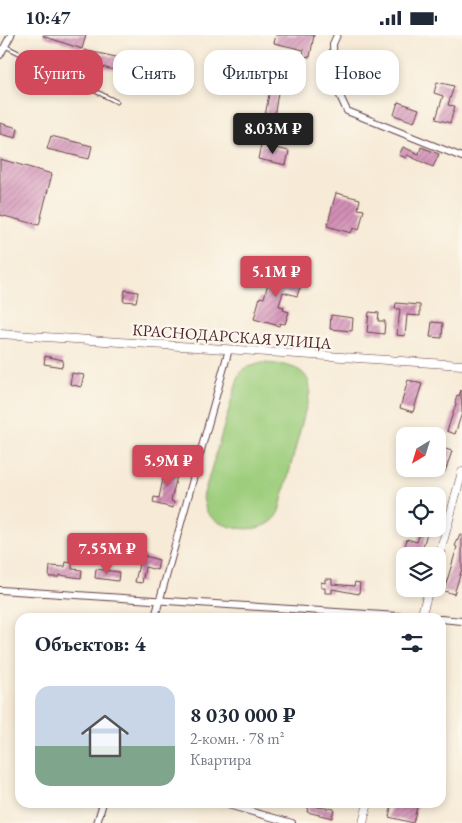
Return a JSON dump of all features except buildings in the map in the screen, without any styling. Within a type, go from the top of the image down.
[{"type":"street","points":[[0,55],[11,35]]},
{"type":"street","points":[[337,35],[333,44],[334,83],[347,111],[462,157]]},
{"type":"street","name":"КРАСНОДАРСКАЯ УЛИЦА","points":[[0,335],[462,365]]},
{"type":"street","points":[[156,613],[229,349]]},
{"type":"street","points":[[441,547],[462,472]]},
{"type":"street","points":[[0,590],[350,613]]},
{"type":"street","points":[[422,613],[427,597]]},
{"type":"street","points":[[446,619],[462,621]]},
{"type":"street","points":[[97,823],[101,808]]},
{"type":"street","points":[[239,808],[292,823]]},
{"type":"street","points":[[363,823],[367,808]]},
{"type":"lane","points":[[5,46],[117,102]]},
{"type":"green space","points":[[262,363],[286,365],[301,371],[309,383],[310,392],[278,515],[270,523],[251,529],[243,529],[218,522],[207,512],[203,497],[239,375],[245,368]]}]
